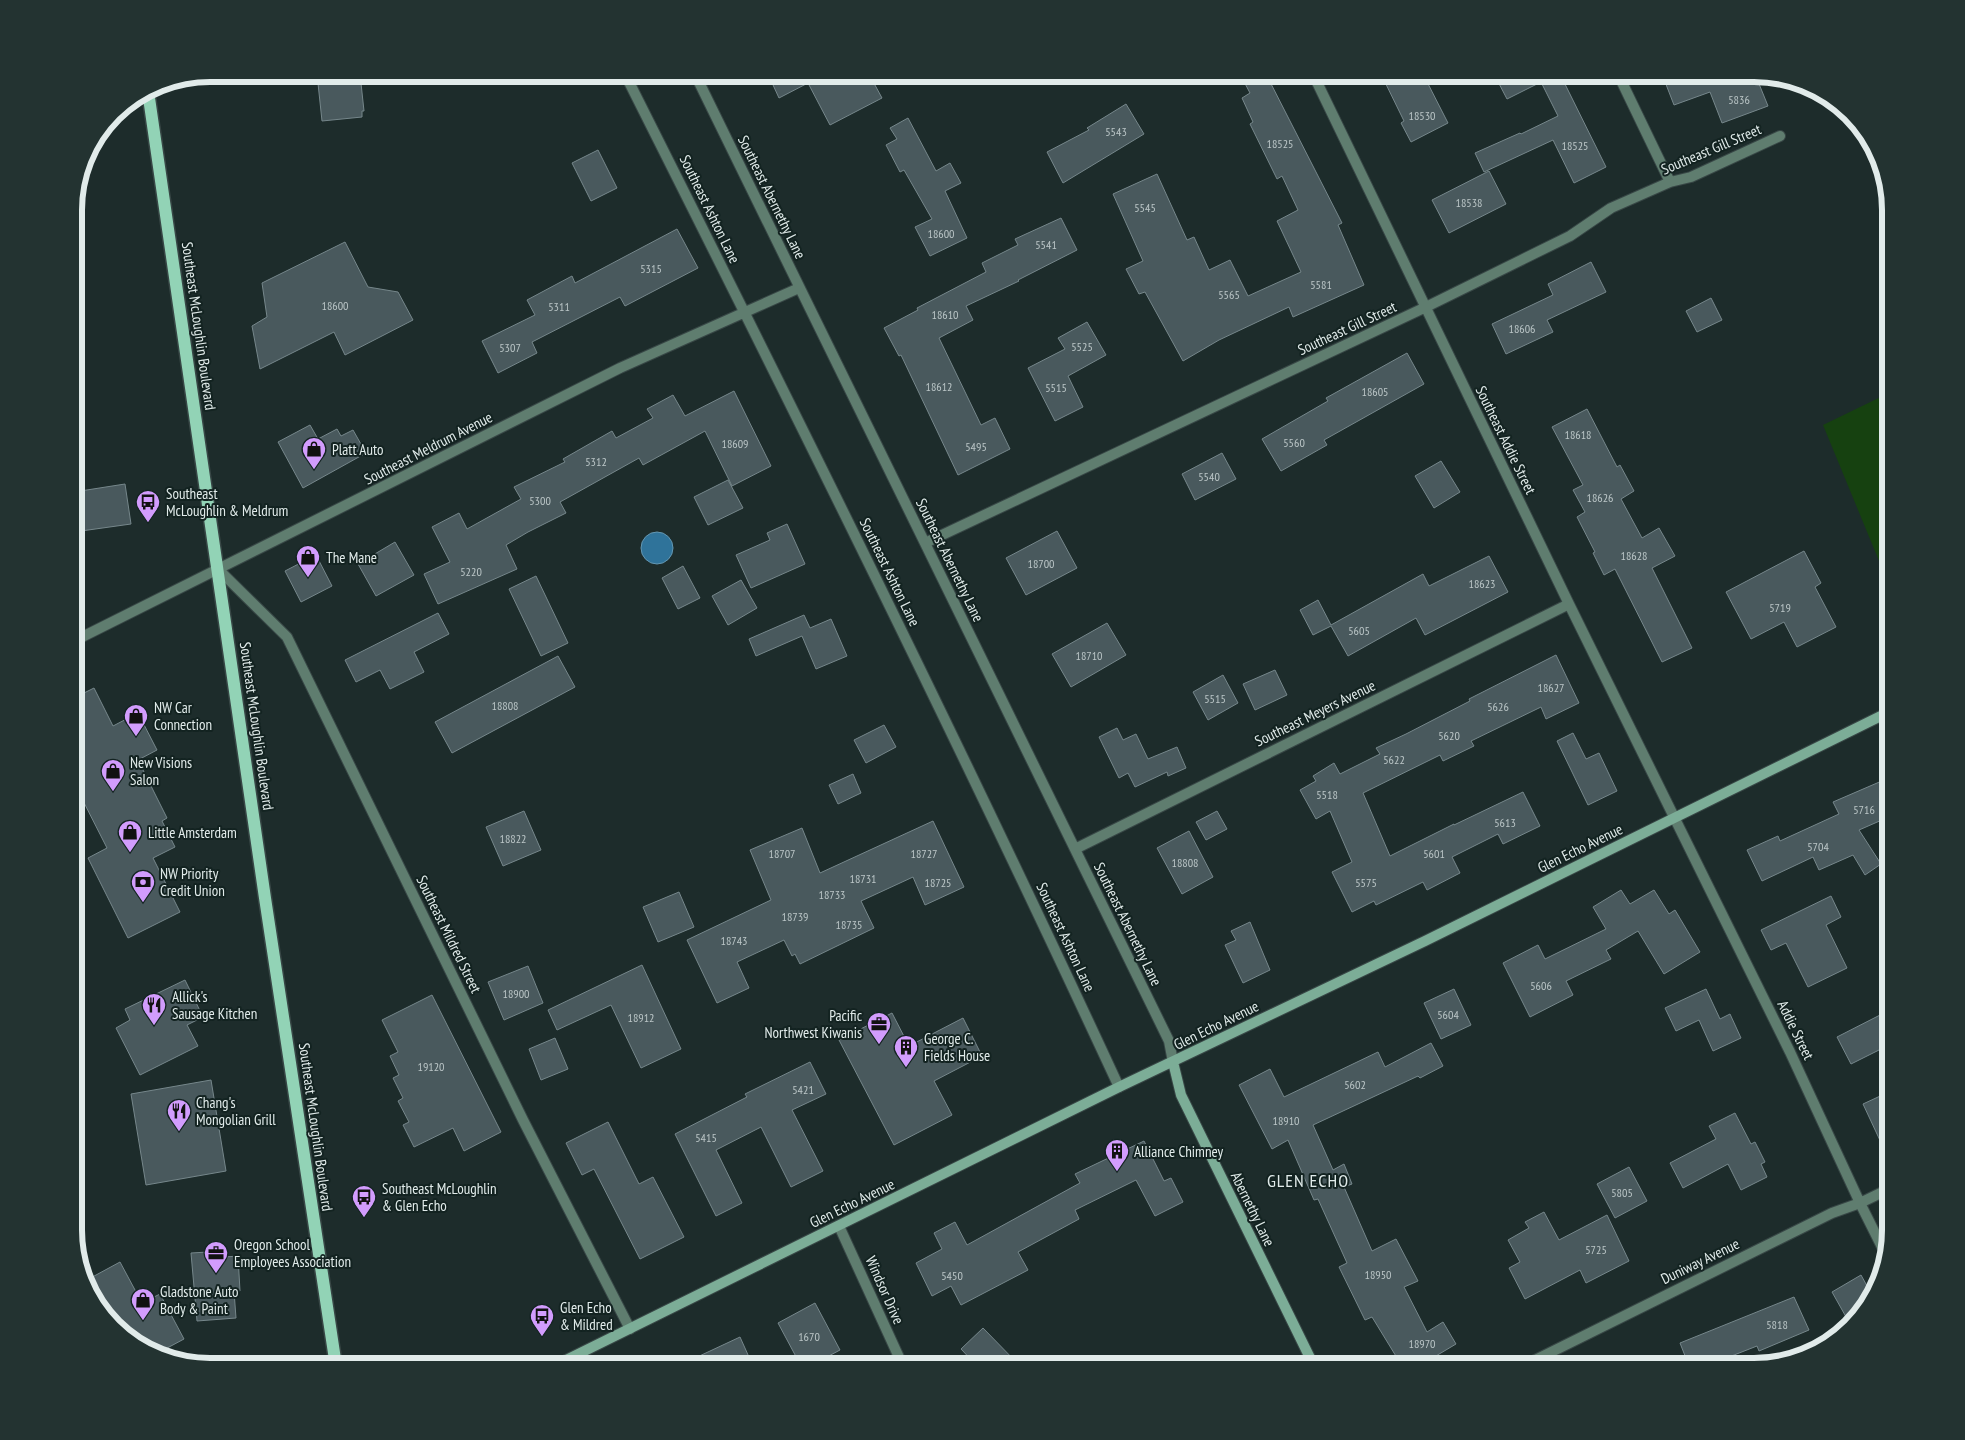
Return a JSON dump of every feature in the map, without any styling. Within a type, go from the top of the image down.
[{"type":"main road","name":"Southeast McLoughlin Boulevard","points":[[149,98],[266,907],[335,1358]]},
{"type":"street","name":"Southeast Ashton Lane","points":[[629,82],[929,685],[1022,878],[1119,1087]]},
{"type":"street","name":"Southeast Abernethy Lane","points":[[699,82],[1169,1042],[1173,1062]]},
{"type":"street","name":"Southeast Addie Street","points":[[1317,82],[1674,818]]},
{"type":"street","points":[[1622,82],[1670,182]]},
{"type":"street","name":"Southeast Gill Street","points":[[925,543],[1426,307],[1570,236],[1611,208],[1670,182],[1690,177],[1780,136]]},
{"type":"street","name":"Southeast Meldrum Avenue","points":[[83,637],[620,368],[799,288]]},
{"type":"street","name":"Southeast Mildred Street","points":[[218,570],[287,637],[523,1120],[630,1329]]},
{"type":"street","name":"Southeast Meyers Avenue","points":[[1075,849],[1569,604]]},
{"type":"street","name":"Glen Echo Avenue","points":[[570,1358],[1119,1087],[1882,715]]},
{"type":"street","name":"Addie Street","points":[[1674,818],[1790,1052],[1881,1245]]},
{"type":"street","name":"Abernethy Lane","points":[[1173,1062],[1181,1095],[1310,1358]]},
{"type":"street","name":"Duniway Avenue","points":[[1539,1358],[1832,1213],[1882,1192]]},
{"type":"street","name":"Windsor Drive","points":[[839,1226],[899,1358]]},
{"type":"green space","points":[[1882,396],[1882,568],[1823,425]]},
{"type":"water","points":[[657,532],[669,536],[673,548],[669,560],[657,564],[645,560],[641,548],[645,536]]},
{"type":"building","points":[[318,82],[361,82],[364,111],[362,111],[362,117],[322,121]]},
{"type":"building","points":[[772,82],[873,82],[882,98],[830,125],[808,83],[779,98]]},
{"type":"building","points":[[1244,82],[1270,82],[1342,223],[1338,225],[1364,285],[1293,317],[1289,307],[1219,340],[1183,361],[1145,292],[1139,294],[1126,269],[1143,261],[1113,194],[1157,174],[1187,240],[1194,237],[1209,270],[1230,260],[1248,296],[1301,272],[1277,221],[1298,210],[1282,176],[1277,179],[1250,124],[1253,122],[1242,98],[1250,93]]},
{"type":"building","points":[[1385,82],[1427,82],[1448,123],[1411,142],[1401,123],[1404,121]]},
{"type":"building","points":[[1498,82],[1541,82],[1507,99]]},
{"type":"building","points":[[1541,82],[1564,82],[1606,167],[1574,183],[1553,140],[1484,172],[1475,153],[1558,116]]},
{"type":"building","points":[[1665,82],[1758,82],[1768,106],[1722,123],[1710,92],[1674,105]]},
{"type":"building","points":[[1126,104],[1144,134],[1063,183],[1047,152],[1089,130],[1087,128]]},
{"type":"building","points":[[908,118],[936,171],[950,163],[961,183],[945,191],[967,238],[930,256],[915,227],[932,219],[904,170],[900,172],[886,145],[897,139],[890,128]]},
{"type":"building","points":[[598,150],[617,188],[591,201],[572,163]]},
{"type":"building","points":[[1489,171],[1506,204],[1449,233],[1432,200]]},
{"type":"building","points":[[1061,218],[1077,250],[1019,281],[966,306],[973,320],[939,338],[981,425],[995,418],[1010,449],[958,475],[901,355],[899,356],[884,328],[918,310],[917,308],[986,272],[982,263],[1018,245],[1015,239]]},
{"type":"building","points":[[677,229],[698,268],[625,306],[620,297],[532,342],[537,353],[498,373],[482,341],[535,315],[527,300],[572,276],[575,283]]},
{"type":"building","points":[[345,242],[368,287],[398,292],[413,320],[345,355],[334,332],[260,369],[252,326],[267,317],[262,283]]},
{"type":"building","points":[[1591,262],[1606,292],[1547,320],[1553,332],[1506,354],[1492,324],[1553,295],[1548,284]]},
{"type":"building","points":[[1711,298],[1722,320],[1697,332],[1686,311]]},
{"type":"building","points":[[1087,322],[1106,355],[1068,376],[1083,407],[1055,421],[1028,368],[1065,349],[1058,338]]},
{"type":"building","points":[[1407,353],[1424,384],[1324,440],[1327,445],[1281,471],[1262,439],[1328,401],[1326,398]]},
{"type":"building","points":[[734,391],[771,466],[732,486],[705,431],[643,465],[639,458],[560,502],[566,513],[506,545],[517,569],[438,604],[424,574],[450,562],[432,527],[459,513],[467,529],[521,499],[514,487],[565,462],[563,459],[612,431],[616,438],[653,418],[647,409],[673,395],[685,416]]},
{"type":"building","points":[[1587,409],[1617,467],[1620,465],[1634,491],[1621,499],[1642,538],[1659,528],[1675,556],[1652,568],[1692,648],[1662,662],[1615,569],[1604,575],[1593,553],[1595,552],[1577,517],[1585,512],[1573,490],[1583,485],[1552,427]]},
{"type":"building","name":"Platt Auto","points":[[310,425],[318,439],[337,429],[341,436],[353,430],[366,453],[303,488],[278,442]]},
{"type":"building","points":[[1222,453],[1236,479],[1195,500],[1182,474]]},
{"type":"building","points":[[1441,461],[1460,492],[1434,508],[1415,476]]},
{"type":"building","points":[[728,480],[743,508],[708,525],[694,497]]},
{"type":"building","points":[[125,484],[131,524],[83,531],[83,491]]},
{"type":"building","points":[[787,524],[805,564],[751,588],[736,555],[770,540],[767,533]]},
{"type":"building","points":[[1057,531],[1077,568],[1026,595],[1006,558]]},
{"type":"building","points":[[395,542],[414,575],[376,596],[358,564]]},
{"type":"building","points":[[1804,551],[1821,583],[1815,587],[1836,627],[1797,647],[1784,622],[1751,639],[1726,592]]},
{"type":"building","name":"The Mane","points":[[316,555],[332,586],[301,602],[285,571]]},
{"type":"building","points":[[1489,556],[1508,592],[1425,635],[1416,618],[1348,656],[1331,626],[1313,635],[1300,610],[1318,600],[1331,625],[1423,574],[1429,586]]},
{"type":"building","points":[[683,566],[700,598],[678,609],[662,578]]},
{"type":"building","points":[[536,576],[568,643],[541,656],[509,589]]},
{"type":"building","points":[[741,580],[757,608],[728,625],[712,596]]},
{"type":"building","points":[[438,613],[449,634],[414,652],[424,672],[390,689],[380,670],[356,682],[345,660]]},
{"type":"building","points":[[804,615],[810,628],[831,619],[847,656],[816,669],[802,636],[756,656],[749,639]]},
{"type":"building","points":[[1107,623],[1126,655],[1071,687],[1052,654]]},
{"type":"building","points":[[1556,655],[1579,703],[1546,719],[1541,707],[1471,741],[1474,746],[1443,761],[1440,755],[1363,793],[1390,856],[1523,792],[1540,826],[1503,844],[1498,834],[1452,857],[1460,873],[1427,890],[1423,882],[1376,905],[1374,901],[1352,912],[1332,872],[1352,862],[1330,811],[1316,819],[1300,790],[1316,781],[1313,776],[1334,763],[1340,774],[1380,754],[1376,748]]},
{"type":"building","points":[[558,656],[575,687],[452,753],[435,722]]},
{"type":"building","points":[[1275,670],[1287,695],[1255,710],[1243,684]]},
{"type":"building","points":[[1223,675],[1238,703],[1208,720],[1193,692]]},
{"type":"building","points":[[94,688],[113,726],[138,713],[157,750],[138,760],[167,818],[162,821],[175,847],[153,858],[180,912],[128,938],[88,858],[107,848],[83,801],[83,694]]},
{"type":"building","points":[[884,725],[896,747],[866,763],[854,740]]},
{"type":"building","points":[[1117,728],[1123,740],[1136,734],[1148,759],[1177,747],[1186,768],[1168,776],[1167,772],[1135,787],[1128,773],[1119,778],[1099,737]]},
{"type":"building","points":[[1573,733],[1586,759],[1599,753],[1617,791],[1588,805],[1557,741]]},
{"type":"building","points":[[853,774],[861,793],[838,804],[829,785]]},
{"type":"building","points":[[1882,781],[1882,820],[1859,830],[1881,864],[1865,875],[1853,855],[1819,870],[1813,857],[1762,881],[1747,850],[1778,836],[1780,841],[1839,814],[1833,802]]},
{"type":"building","points":[[524,811],[541,850],[503,866],[486,827]]},
{"type":"building","points":[[1217,811],[1227,829],[1206,840],[1196,822]]},
{"type":"building","points":[[933,821],[964,887],[925,905],[913,877],[861,901],[874,928],[800,964],[795,954],[792,956],[784,940],[737,962],[749,988],[717,1003],[687,940],[771,900],[750,850],[802,828],[820,873]]},
{"type":"building","points":[[1189,831],[1213,877],[1182,894],[1157,848]]},
{"type":"building","points":[[1621,890],[1630,904],[1654,890],[1669,914],[1675,910],[1700,952],[1664,974],[1638,931],[1606,950],[1611,959],[1566,981],[1573,995],[1530,1017],[1503,963],[1538,945],[1545,959],[1606,929],[1593,907]]},
{"type":"building","points":[[679,892],[694,927],[658,942],[643,907]]},
{"type":"building","points":[[1831,896],[1841,917],[1826,925],[1847,968],[1808,987],[1786,943],[1771,950],[1761,930]]},
{"type":"building","points":[[1250,922],[1270,970],[1243,983],[1225,945],[1236,940],[1231,931]]},
{"type":"building","points":[[642,965],[681,1049],[641,1068],[611,1005],[557,1030],[548,1010]]},
{"type":"building","points":[[528,966],[543,1003],[504,1020],[488,982]]},
{"type":"building","name":"Allick's Sausage Kitchen","points":[[185,980],[203,1017],[187,1025],[198,1046],[140,1075],[116,1028],[130,1020],[125,1009]]},
{"type":"building","points":[[1454,989],[1471,1025],[1441,1039],[1424,1003]]},
{"type":"building","points":[[1706,989],[1720,1019],[1730,1014],[1741,1038],[1713,1051],[1699,1020],[1676,1031],[1665,1008]]},
{"type":"building","points":[[432,995],[501,1132],[464,1151],[453,1128],[414,1147],[403,1125],[409,1122],[398,1101],[403,1098],[393,1078],[399,1075],[390,1056],[398,1052],[382,1020]]},
{"type":"building","name":"George C. Fields House","points":[[892,1013],[909,1046],[963,1018],[982,1056],[934,1081],[952,1115],[894,1145],[839,1040]]},
{"type":"building","points":[[1882,1014],[1882,1048],[1851,1064],[1837,1037]]},
{"type":"building","points":[[555,1038],[568,1069],[541,1080],[529,1049]]},
{"type":"building","points":[[1431,1043],[1443,1066],[1313,1125],[1333,1170],[1344,1164],[1352,1184],[1344,1187],[1372,1251],[1396,1239],[1418,1281],[1404,1287],[1427,1332],[1443,1322],[1456,1344],[1432,1358],[1397,1358],[1372,1317],[1365,1320],[1339,1267],[1347,1263],[1318,1199],[1314,1200],[1288,1140],[1272,1149],[1239,1085],[1270,1069],[1284,1097],[1378,1052],[1385,1067]]},
{"type":"building","points":[[810,1062],[826,1094],[792,1110],[823,1171],[791,1187],[761,1127],[716,1150],[742,1203],[716,1216],[675,1134],[747,1097],[745,1094]]},
{"type":"building","name":"Chang's Mongolian Grill","points":[[211,1080],[226,1171],[146,1185],[131,1094]]},
{"type":"building","points":[[1882,1095],[1882,1145],[1863,1104]]},
{"type":"building","points":[[1735,1113],[1751,1144],[1755,1142],[1765,1162],[1761,1164],[1767,1177],[1741,1190],[1728,1164],[1683,1188],[1670,1163],[1716,1139],[1709,1126]]},
{"type":"building","points":[[608,1122],[639,1184],[653,1177],[684,1237],[640,1259],[594,1169],[582,1175],[566,1143]]},
{"type":"building","points":[[1144,1141],[1164,1181],[1171,1178],[1183,1202],[1155,1216],[1136,1180],[1075,1210],[1079,1219],[1018,1252],[1028,1270],[961,1305],[951,1286],[932,1296],[916,1263],[942,1249],[934,1233],[955,1222],[967,1245],[1080,1183],[1075,1174]]},
{"type":"building","points":[[1629,1167],[1647,1201],[1615,1218],[1597,1184]]},
{"type":"building","points":[[1544,1212],[1559,1240],[1607,1215],[1629,1261],[1586,1283],[1580,1270],[1525,1299],[1509,1268],[1520,1262],[1508,1240],[1529,1228],[1525,1222]]},
{"type":"building","name":"Oregon School Employees Association","points":[[225,1251],[225,1257],[238,1256],[240,1291],[234,1291],[236,1318],[197,1321],[191,1253]]},
{"type":"building","name":"Gladstone Auto Body & Paint","points":[[120,1262],[142,1303],[160,1294],[184,1339],[165,1349],[139,1336],[114,1314],[104,1301],[92,1277]]},
{"type":"building","points":[[1861,1275],[1868,1288],[1861,1301],[1847,1318],[1832,1292]]},
{"type":"building","points":[[1794,1297],[1809,1330],[1759,1351],[1757,1346],[1726,1358],[1686,1358],[1680,1343]]},
{"type":"building","points":[[815,1303],[840,1350],[825,1358],[797,1358],[778,1323]]},
{"type":"building","points":[[983,1328],[1012,1358],[969,1358],[961,1349]]},
{"type":"building","points":[[740,1337],[749,1358],[695,1358]]},
{"type":"place","name":"Platt Auto","points":[[314,470]]},
{"type":"place","name":"Southeast McLoughlin & Meldrum","points":[[148,523]]},
{"type":"place","name":"The Mane","points":[[308,578]]},
{"type":"place","name":"NW Car Connection","points":[[136,737]]},
{"type":"place","name":"New Visions Salon","points":[[113,792]]},
{"type":"place","name":"Little Amsterdam","points":[[130,853]]},
{"type":"place","name":"NW Priority Credit Union","points":[[143,903]]},
{"type":"place","name":"Allick's Sausage Kitchen","points":[[154,1026]]},
{"type":"place","name":"Pacific Northwest Kiwanis","points":[[879,1045]]},
{"type":"place","name":"George C. Fields House","points":[[906,1068]]},
{"type":"place","name":"Chang's Mongolian Grill","points":[[179,1132]]},
{"type":"place","name":"Alliance Chimney","points":[[1117,1172]]},
{"type":"place","name":"Southeast McLoughlin & Glen Echo","points":[[364,1218]]},
{"type":"place","name":"Oregon School Employees Association","points":[[216,1274]]},
{"type":"place","name":"Gladstone Auto Body & Paint","points":[[143,1321]]},
{"type":"place","name":"Glen Echo & Mildred","points":[[542,1337]]},
{"type":"district","name":"GLEN ECHO","points":[[1308,1180]]}]
